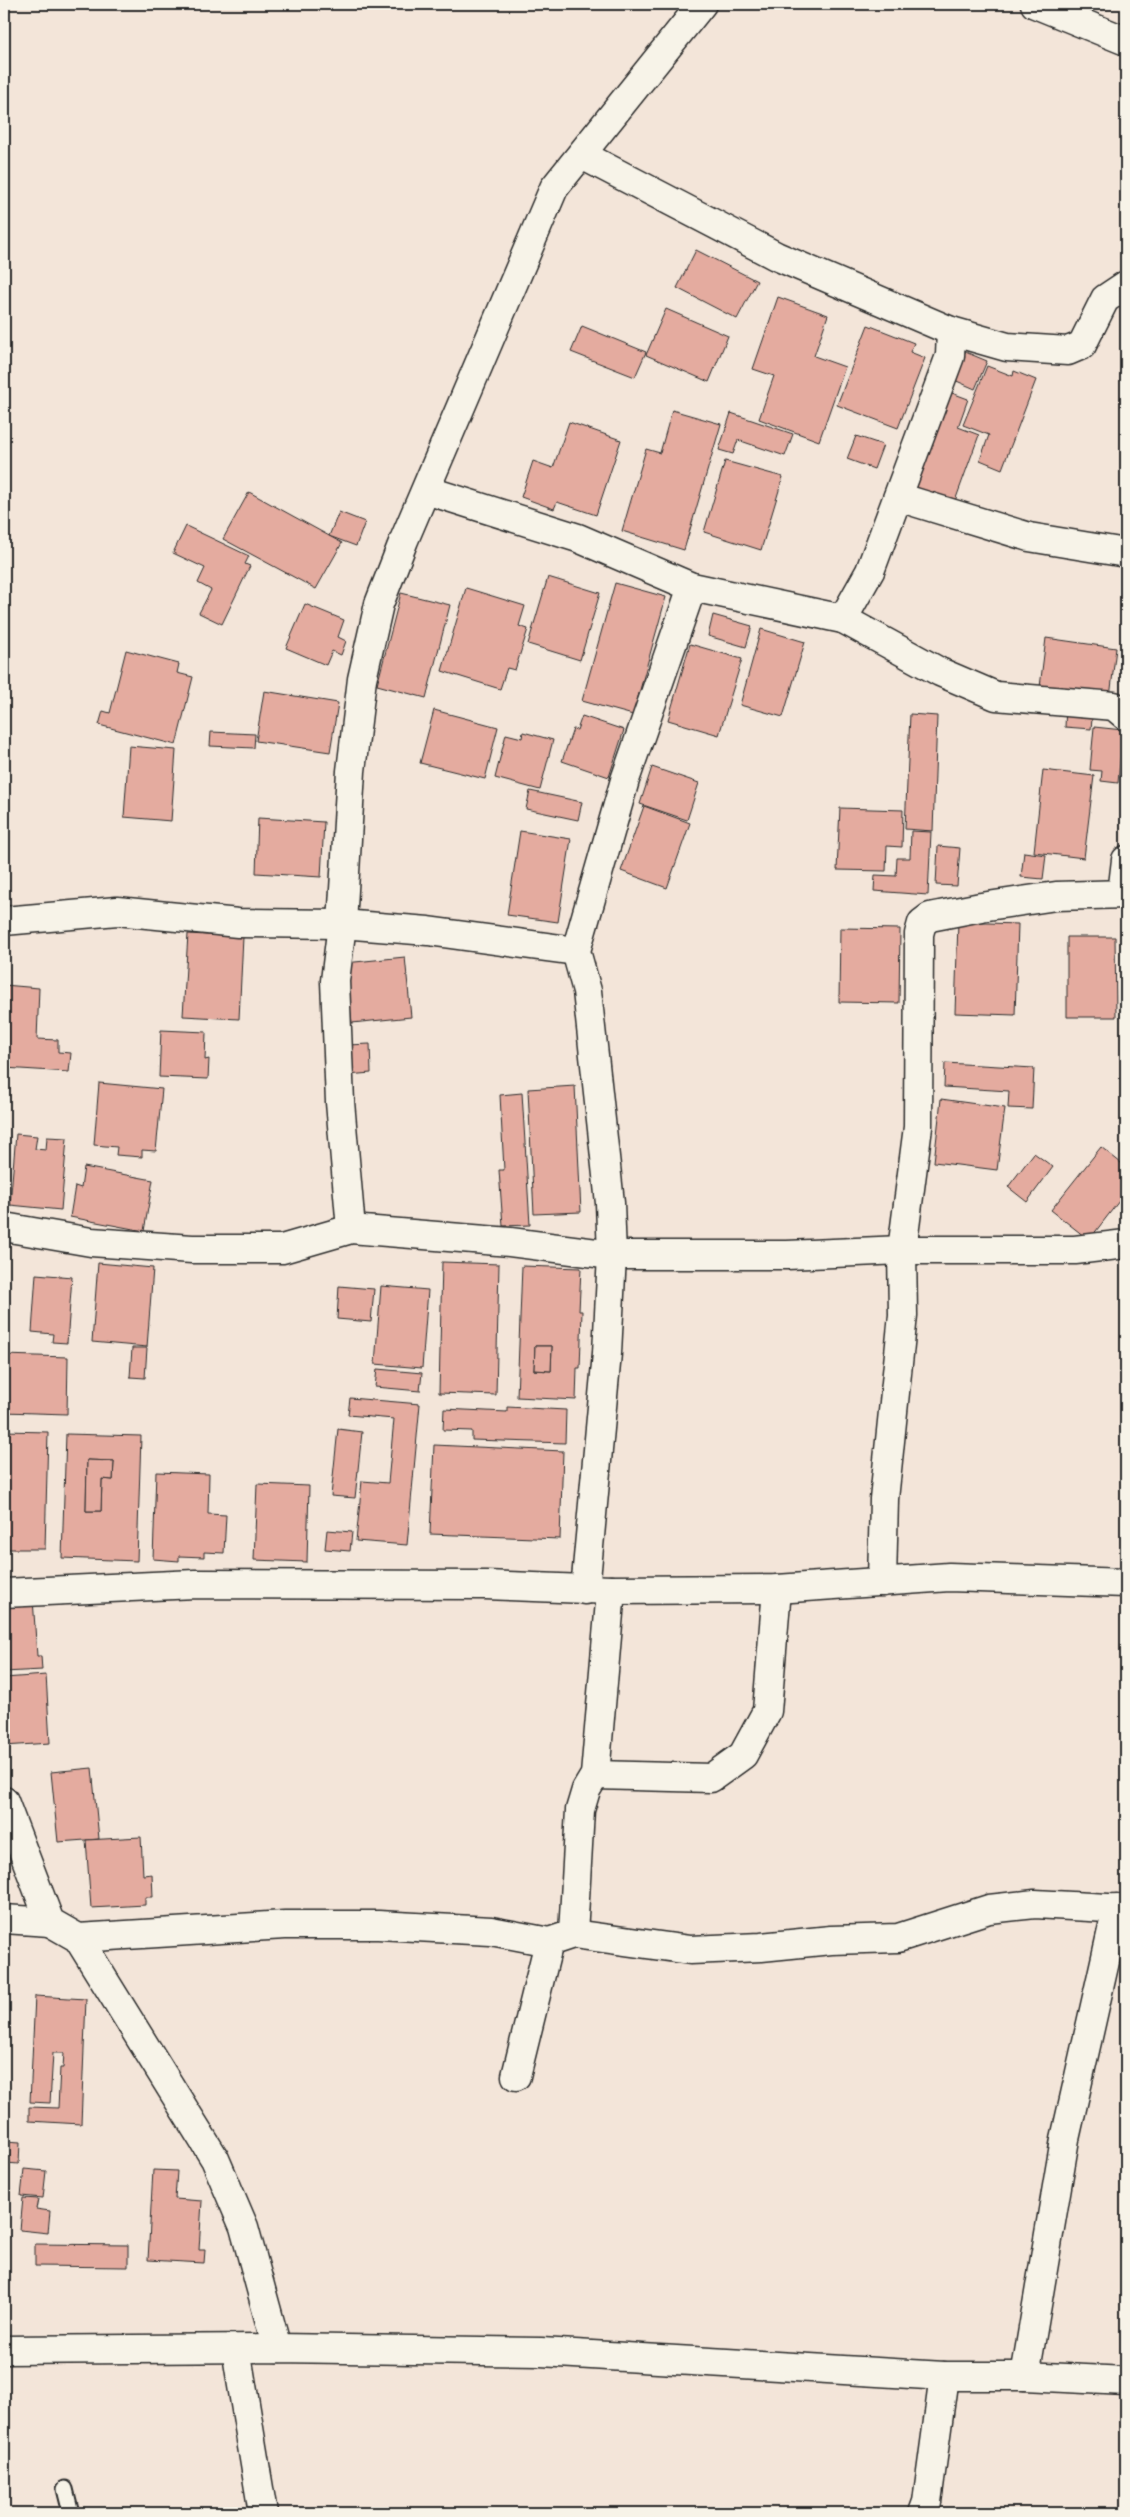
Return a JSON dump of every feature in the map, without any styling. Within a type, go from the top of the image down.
[{"type":"street","points":[[351,1229],[340,1102],[335,981],[342,924],[351,771],[362,679],[379,604],[554,188],[702,4]]},
{"type":"street","points":[[1035,4],[1126,41]]},
{"type":"street","points":[[582,155],[776,256],[951,331],[1007,347],[1068,351],[1082,345],[1106,299],[1126,285]]},
{"type":"street","points":[[843,619],[870,572],[950,356],[951,331]]},
{"type":"street","points":[[426,490],[578,538],[692,587],[843,619],[940,672],[996,696],[1114,706],[1126,716]]},
{"type":"street","points":[[898,497],[1028,537],[1126,553]]},
{"type":"street","points":[[516,2076],[561,1938],[580,1810],[586,1790],[595,1775],[598,1590],[612,1255],[610,1203],[587,990],[576,951],[625,780],[692,587]]},
{"type":"street","points":[[882,1582],[884,1499],[894,1387],[904,1315],[902,1250],[918,1127],[919,934],[922,923],[930,916],[981,906],[1056,896],[1124,894],[1126,860]]},
{"type":"street","points":[[4,922],[117,911],[238,923],[342,924],[428,931],[576,951]]},
{"type":"street","points":[[4,1227],[91,1242],[192,1249],[282,1249],[351,1229],[510,1242],[612,1255],[787,1255],[902,1250],[1075,1250],[1126,1244]]},
{"type":"street","points":[[4,1593],[195,1584],[486,1585],[598,1590],[776,1589],[949,1577],[1126,1583]]},
{"type":"street","points":[[595,1775],[711,1778],[743,1754],[767,1711],[776,1589]]},
{"type":"street","points":[[4,1801],[50,1922]]},
{"type":"street","points":[[78,1938],[285,1925],[378,1924],[491,1931],[699,1950],[831,1940],[898,1938],[989,1909],[1026,1905],[1122,1909],[1066,2139],[1025,2376]]},
{"type":"street","points":[[4,1919],[50,1922],[78,1938],[215,2159],[244,2227],[277,2348]]},
{"type":"street","points":[[4,2350],[277,2348],[541,2352],[944,2376],[1025,2376],[1126,2381]]},
{"type":"street","points":[[236,2349],[262,2513]]},
{"type":"street","points":[[923,2513],[927,2502],[944,2376]]},
{"type":"lane","points":[[65,2489],[71,2513]]},
{"type":"building","points":[[696,250],[757,281],[737,319],[677,288]]},
{"type":"building","points":[[778,297],[828,315],[814,356],[845,367],[819,441],[759,419],[774,376],[753,369]]},
{"type":"building","points":[[666,309],[728,336],[709,382],[646,355]]},
{"type":"building","points":[[868,325],[914,343],[910,352],[925,358],[898,428],[837,405]]},
{"type":"building","points":[[582,326],[646,352],[635,377],[571,352]]},
{"type":"building","points":[[963,351],[987,361],[975,389],[952,379]]},
{"type":"building","points":[[987,366],[1013,376],[1014,371],[1036,380],[1002,469],[980,460],[989,435],[963,425]]},
{"type":"building","points":[[944,390],[968,399],[958,427],[979,435],[955,501],[910,485]]},
{"type":"building","points":[[672,410],[721,424],[684,550],[622,531],[646,449],[660,453]]},
{"type":"building","points":[[731,413],[793,434],[785,456],[738,440],[733,454],[719,450]]},
{"type":"building","points":[[569,422],[621,440],[596,515],[557,502],[554,509],[521,497],[533,461],[553,468]]},
{"type":"building","points":[[856,436],[883,445],[874,469],[847,459]]},
{"type":"building","points":[[725,461],[783,477],[761,550],[704,532]]},
{"type":"building","points":[[249,492],[342,543],[316,589],[223,539]]},
{"type":"building","points":[[339,512],[365,522],[356,546],[329,536]]},
{"type":"building","points":[[186,526],[249,556],[245,564],[250,566],[222,624],[199,613],[211,590],[198,583],[205,568],[173,553]]},
{"type":"building","points":[[548,577],[600,593],[580,660],[528,644]]},
{"type":"building","points":[[615,583],[666,597],[633,715],[582,701]]},
{"type":"building","points":[[466,588],[525,606],[519,626],[528,629],[515,670],[507,668],[500,689],[442,671]]},
{"type":"building","points":[[401,593],[450,605],[426,698],[377,685]]},
{"type":"building","points":[[305,604],[344,620],[338,637],[346,641],[341,655],[332,651],[326,665],[286,648]]},
{"type":"building","points":[[713,615],[752,626],[746,647],[708,636]]},
{"type":"building","points":[[761,629],[805,642],[783,717],[740,705]]},
{"type":"building","points":[[1046,638],[1116,648],[1110,697],[1040,687]]},
{"type":"building","points":[[690,644],[742,659],[719,735],[668,720]]},
{"type":"building","points":[[126,650],[179,664],[177,673],[193,677],[176,745],[99,725],[103,711],[110,713]]},
{"type":"building","points":[[264,691],[338,703],[330,752],[256,741]]},
{"type":"building","points":[[1066,707],[1093,709],[1091,729],[1065,727]]},
{"type":"building","points":[[434,710],[498,727],[485,779],[420,763]]},
{"type":"building","points":[[910,714],[937,716],[933,831],[905,829]]},
{"type":"building","points":[[582,716],[624,730],[609,777],[562,761],[573,729],[577,730]]},
{"type":"building","points":[[1094,727],[1123,730],[1118,783],[1101,781],[1102,771],[1090,770]]},
{"type":"building","points":[[211,732],[255,734],[254,748],[210,746]]},
{"type":"building","points":[[523,732],[553,740],[540,790],[495,778],[506,734],[522,738]]},
{"type":"building","points":[[129,746],[176,750],[171,821],[124,817]]},
{"type":"building","points":[[652,767],[699,783],[687,820],[640,804]]},
{"type":"building","points":[[1043,770],[1094,776],[1084,858],[1034,852]]},
{"type":"building","points":[[530,791],[582,802],[578,820],[526,809]]},
{"type":"building","points":[[644,806],[690,823],[667,888],[621,871]]},
{"type":"building","points":[[840,808],[903,810],[902,847],[887,846],[886,871],[837,870]]},
{"type":"building","points":[[258,818],[324,822],[321,877],[256,873]]},
{"type":"building","points":[[520,831],[571,839],[558,922],[507,915]]},
{"type":"building","points":[[911,831],[931,832],[928,895],[874,891],[875,875],[896,876],[897,858],[910,858]]},
{"type":"building","points":[[938,846],[960,848],[957,886],[936,885]]},
{"type":"building","points":[[1024,852],[1046,855],[1043,879],[1021,877]]},
{"type":"building","points":[[958,922],[1018,924],[1015,1015],[955,1013]]},
{"type":"building","points":[[840,928],[900,929],[899,1003],[839,1002]]},
{"type":"building","points":[[188,934],[243,937],[239,1019],[183,1016]]},
{"type":"building","points":[[1067,937],[1115,937],[1116,1017],[1067,1017]]},
{"type":"building","points":[[405,957],[411,1017],[352,1023],[345,963]]},
{"type":"building","points":[[4,985],[39,988],[37,1039],[58,1040],[58,1052],[71,1053],[69,1072],[4,1068]]},
{"type":"building","points":[[161,1030],[206,1032],[205,1060],[209,1059],[208,1079],[159,1077]]},
{"type":"building","points":[[370,1044],[371,1073],[348,1075],[347,1045]]},
{"type":"building","points":[[945,1063],[1034,1068],[1032,1109],[1008,1108],[1009,1091],[944,1087]]},
{"type":"building","points":[[99,1083],[162,1089],[156,1151],[142,1150],[142,1157],[116,1155],[117,1147],[94,1145]]},
{"type":"building","points":[[575,1086],[581,1212],[534,1214],[528,1089]]},
{"type":"building","points":[[522,1093],[530,1225],[503,1226],[499,1170],[504,1170],[500,1095]]},
{"type":"building","points":[[941,1099],[1005,1108],[997,1170],[934,1162]]},
{"type":"building","points":[[16,1134],[37,1136],[35,1149],[46,1150],[47,1137],[67,1138],[61,1210],[10,1205]]},
{"type":"building","points":[[1101,1147],[1126,1167],[1126,1192],[1089,1240],[1051,1210]]},
{"type":"building","points":[[1034,1153],[1053,1167],[1027,1202],[1008,1187]]},
{"type":"building","points":[[84,1167],[153,1180],[144,1231],[70,1217],[75,1186],[81,1188]]},
{"type":"building","points":[[442,1262],[499,1264],[496,1395],[439,1393]]},
{"type":"building","points":[[98,1263],[153,1268],[147,1347],[92,1342]]},
{"type":"building","points":[[522,1266],[581,1268],[579,1311],[582,1311],[580,1368],[577,1368],[576,1400],[517,1397]],"holes":[[[535,1346],[552,1346],[551,1371],[534,1370]]]},
{"type":"building","points":[[36,1274],[72,1277],[67,1343],[52,1342],[53,1334],[32,1332]]},
{"type":"building","points":[[339,1286],[374,1289],[371,1322],[337,1319]]},
{"type":"building","points":[[381,1286],[428,1290],[422,1368],[375,1364]]},
{"type":"building","points":[[535,1346],[552,1346],[551,1371],[534,1370]]},
{"type":"building","points":[[132,1348],[147,1348],[145,1378],[130,1377]]},
{"type":"building","points":[[4,1355],[68,1357],[67,1414],[4,1412]]},
{"type":"building","points":[[377,1369],[422,1373],[420,1391],[375,1387]]},
{"type":"building","points":[[350,1398],[420,1404],[407,1545],[356,1541],[362,1481],[388,1483],[394,1419],[348,1415]]},
{"type":"building","points":[[507,1407],[566,1410],[565,1443],[472,1440],[472,1431],[443,1430],[444,1409],[507,1412]]},
{"type":"building","points":[[338,1429],[362,1432],[355,1498],[331,1496]]},
{"type":"building","points":[[4,1431],[48,1432],[45,1549],[4,1549]]},
{"type":"building","points":[[66,1434],[141,1436],[137,1561],[62,1558]],"holes":[[[87,1460],[114,1461],[113,1480],[102,1479],[101,1511],[86,1511]]]},
{"type":"building","points":[[434,1445],[563,1451],[560,1539],[430,1534]]},
{"type":"building","points":[[87,1460],[114,1461],[113,1480],[102,1479],[101,1511],[86,1511]]},
{"type":"building","points":[[156,1472],[209,1474],[208,1514],[226,1515],[224,1553],[204,1552],[204,1557],[179,1556],[179,1561],[153,1559]]},
{"type":"building","points":[[257,1484],[309,1486],[307,1562],[254,1560]]},
{"type":"building","points":[[327,1530],[352,1532],[350,1551],[325,1549]]},
{"type":"building","points":[[33,1599],[37,1656],[41,1656],[42,1670],[4,1672],[4,1600]]},
{"type":"building","points":[[46,1675],[50,1743],[4,1746],[4,1678]]},
{"type":"building","points":[[92,1768],[99,1839],[58,1842],[51,1772]]},
{"type":"building","points":[[141,1837],[143,1875],[152,1874],[153,1897],[145,1897],[145,1905],[91,1908],[86,1840]]},
{"type":"building","points":[[35,1996],[86,1999],[81,2124],[29,2121],[29,2107],[58,2108],[60,2068],[63,2068],[64,2053],[53,2053],[50,2103],[30,2102]]},
{"type":"building","points":[[6,2141],[20,2142],[19,2164],[5,2163]]},
{"type":"building","points":[[24,2169],[46,2171],[43,2198],[21,2196]]},
{"type":"building","points":[[153,2170],[177,2171],[175,2199],[202,2201],[199,2250],[205,2250],[204,2263],[148,2260]]},
{"type":"building","points":[[23,2198],[38,2199],[36,2209],[50,2211],[48,2233],[20,2230]]},
{"type":"building","points":[[35,2244],[128,2245],[128,2267],[35,2266]]}]
